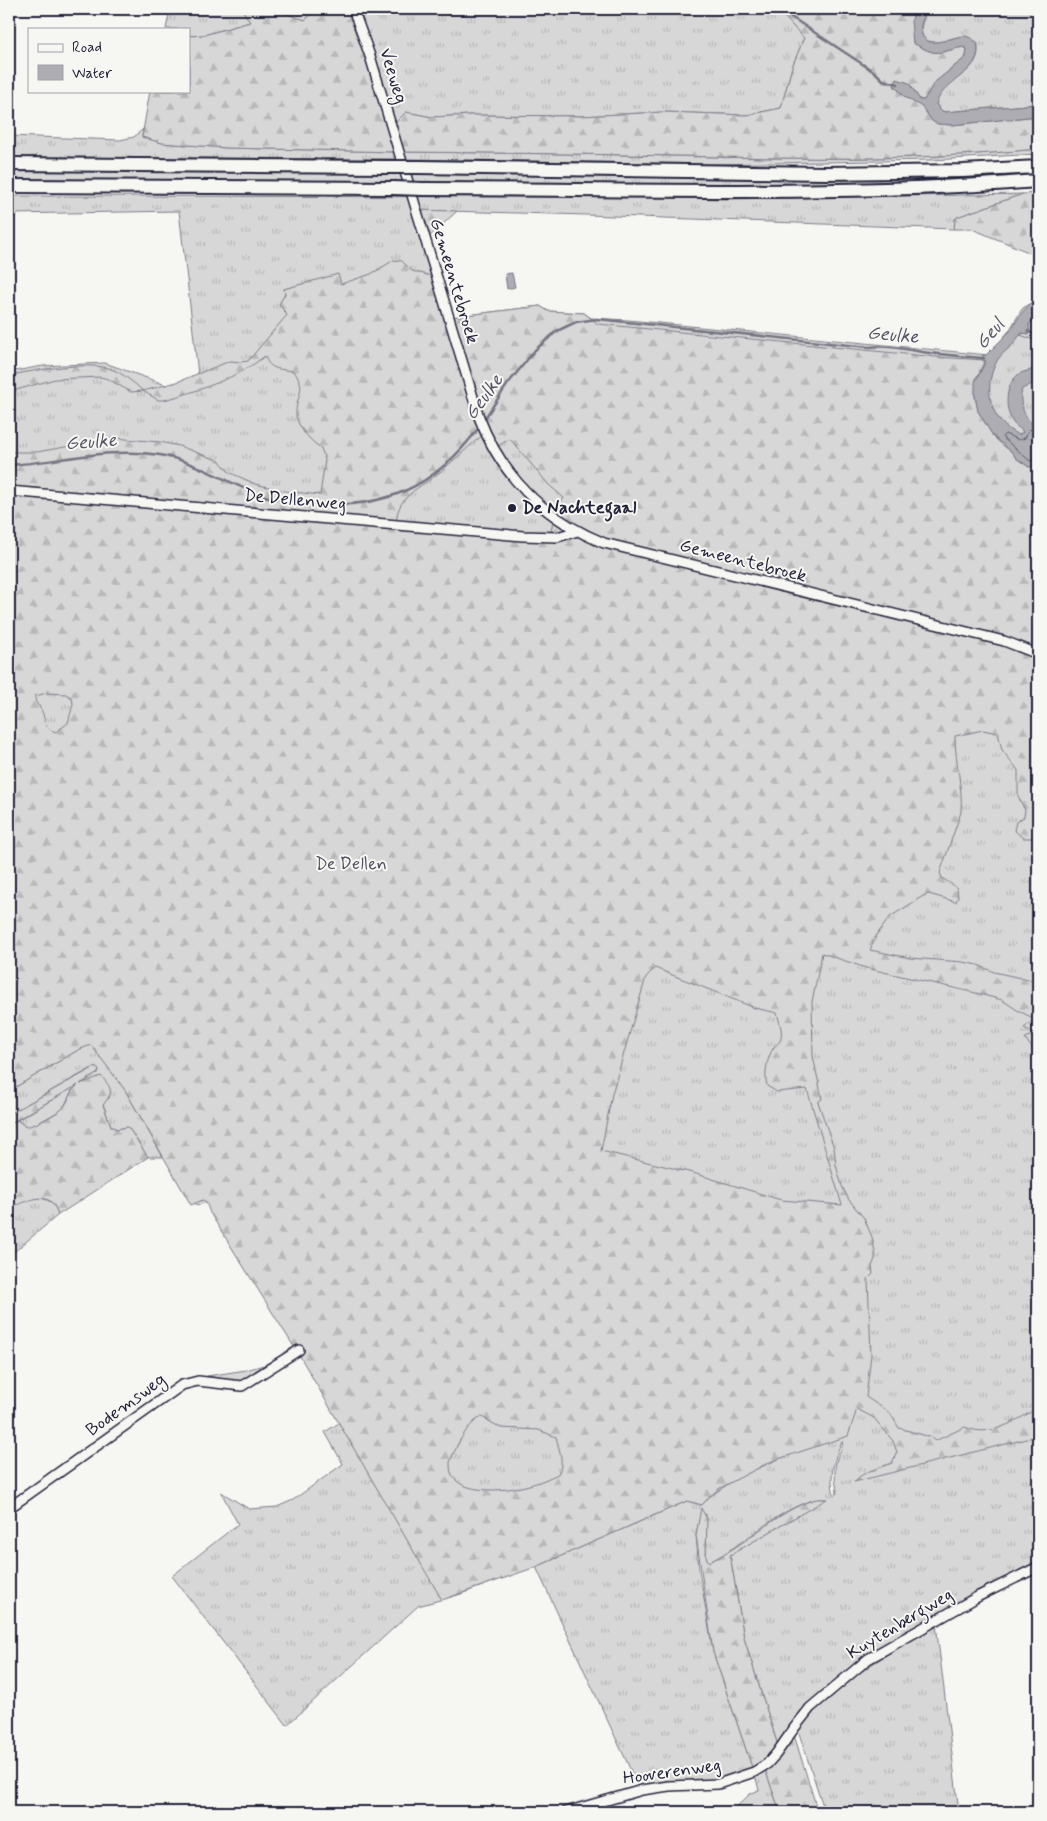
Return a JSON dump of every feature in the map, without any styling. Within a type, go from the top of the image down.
[{"type":"highway","points":[[9,164],[418,167],[826,173],[955,172],[1038,167]]},
{"type":"highway","points":[[9,186],[816,190],[927,188],[1038,181]]},
{"type":"street","name":"Veeweg","points":[[353,9],[370,56],[400,153]]},
{"type":"street","name":"Gemeentebroek","points":[[400,153],[479,418],[496,453],[515,480],[550,514],[578,531],[616,546],[1004,641],[1038,654]]},
{"type":"street","name":"De Dellenweg","points":[[9,491],[524,536],[557,537],[578,531]]},
{"type":"street","name":"Bodemsweg","points":[[9,1508],[182,1385],[198,1380],[242,1386],[299,1350]]},
{"type":"street","name":"Kuytenbergweg","points":[[754,1772],[767,1764],[776,1754],[794,1727],[810,1708],[868,1659],[979,1596],[1038,1567]]},
{"type":"street","name":"Hooverenweg","points":[[566,1812],[642,1790],[669,1786],[718,1784],[754,1772]]},
{"type":"green space","points":[[170,9],[242,9],[250,22],[204,35],[190,36],[190,28],[166,28]]},
{"type":"green space","points":[[242,9],[283,9],[281,12],[305,20],[318,9],[349,9],[357,25],[395,152],[227,148],[162,143],[142,137],[150,92],[190,92],[190,36],[204,35],[250,22]]},
{"type":"green space","points":[[283,9],[318,9],[305,20],[280,12]]},
{"type":"green space","points":[[355,9],[777,9],[804,38],[792,67],[781,108],[747,115],[664,112],[580,116],[471,115],[432,117],[406,112],[395,123]]},
{"type":"green space","points":[[777,9],[917,9],[913,14],[913,43],[933,52],[963,47],[967,49],[966,57],[934,83],[924,100],[920,100],[909,83],[897,80],[894,86],[905,97],[922,106],[927,114],[938,124],[952,125],[1038,116],[1038,149],[949,156],[859,158],[403,152],[395,123],[406,112],[432,117],[471,115],[580,116],[664,112],[747,115],[781,108],[792,67],[804,38]]},
{"type":"green space","points":[[928,9],[1038,9],[1038,104],[945,112],[940,110],[936,104],[938,97],[946,87],[969,69],[977,57],[978,50],[977,42],[962,37],[939,42],[926,40],[921,32],[923,20]]},
{"type":"green space","points":[[143,129],[142,137],[162,143],[227,148],[395,152],[396,159],[9,157],[9,136],[120,140],[134,137]]},
{"type":"green space","points":[[1038,149],[1038,154],[933,160],[714,164],[405,159],[403,152],[857,158],[948,156]]},
{"type":"green space","points":[[9,169],[1038,172],[1038,176],[989,180],[798,187],[9,182]]},
{"type":"green space","points":[[1038,193],[1038,256],[972,229],[954,229],[957,217],[1023,194]]},
{"type":"green space","name":"De Dellen","points":[[1023,194],[957,217],[954,229],[412,210],[428,238],[443,318],[540,306],[548,311],[584,313],[591,318],[988,355],[1009,331],[1022,309],[1027,305],[1038,302],[1038,318],[1022,335],[1038,341],[1038,1563],[966,1597],[906,1635],[832,1687],[778,1746],[744,1638],[730,1555],[825,1499],[797,1506],[782,1514],[709,1562],[706,1557],[706,1514],[699,1520],[696,1535],[699,1569],[713,1652],[753,1770],[729,1779],[639,1788],[536,1567],[687,1501],[702,1505],[709,1497],[737,1478],[785,1456],[773,1459],[691,1499],[512,1575],[458,1595],[418,1606],[287,1725],[172,1576],[238,1524],[221,1492],[249,1509],[277,1507],[293,1500],[343,1464],[325,1432],[339,1423],[351,1443],[211,1200],[197,1206],[128,1092],[9,908],[9,372],[43,366],[105,363],[169,386],[204,372],[198,374],[179,211],[9,214],[9,196],[647,197],[724,199]],"holes":[[[338,275],[283,299],[284,289]],[[842,1441],[842,1447],[835,1467],[837,1493],[834,1495],[833,1467]]]},
{"type":"green space","points":[[411,210],[457,211],[428,238]]},
{"type":"green space","name":"De Dellen","points":[[394,260],[402,261],[412,271],[439,278],[451,317],[540,306],[548,311],[584,313],[598,324],[936,357],[985,360],[976,377],[975,396],[978,411],[993,436],[1012,452],[1016,458],[1029,467],[1035,466],[1038,462],[1038,838],[1023,838],[1014,830],[1016,822],[1024,817],[1025,810],[1018,796],[1018,770],[1002,750],[998,733],[983,730],[955,736],[961,812],[940,873],[942,878],[957,888],[958,897],[956,902],[929,894],[923,896],[890,917],[876,936],[870,950],[910,958],[963,962],[978,965],[994,972],[1038,982],[1038,1057],[1025,1038],[1036,1034],[1024,1028],[1035,1019],[1002,1000],[866,968],[822,953],[812,1002],[813,1056],[822,1099],[818,1102],[834,1148],[836,1165],[842,1186],[849,1200],[864,1218],[872,1237],[875,1252],[872,1266],[873,1274],[868,1279],[871,1355],[866,1397],[890,1413],[899,1428],[930,1437],[935,1441],[965,1427],[984,1431],[994,1429],[1038,1408],[1038,1436],[854,1482],[867,1472],[892,1463],[897,1452],[893,1441],[874,1418],[857,1409],[848,1436],[772,1461],[720,1488],[702,1505],[687,1501],[536,1567],[442,1600],[301,1358],[210,1213],[206,1202],[203,1200],[191,1205],[125,1090],[91,1045],[78,1050],[9,1091],[9,452],[37,452],[115,438],[160,442],[179,446],[220,461],[229,472],[255,484],[285,491],[320,495],[325,460],[321,448],[305,433],[297,419],[296,408],[301,387],[298,377],[293,371],[272,366],[265,356],[230,377],[204,388],[164,400],[158,400],[143,391],[177,382],[230,361],[248,361],[287,315],[279,304],[285,294],[284,289],[338,274],[341,284],[371,274]],"holes":[[[488,431],[496,447],[510,439],[549,485],[564,498],[554,512],[551,533],[397,526],[397,516],[404,500]],[[47,693],[66,694],[72,698],[73,704],[68,723],[56,732],[48,728],[35,696]],[[655,968],[755,1008],[777,1013],[782,1034],[768,1061],[766,1071],[767,1086],[777,1092],[807,1089],[842,1205],[781,1200],[693,1173],[601,1151],[612,1094],[646,977]],[[482,1417],[501,1428],[539,1430],[556,1437],[561,1460],[558,1474],[536,1483],[508,1489],[481,1490],[459,1482],[452,1475],[451,1460],[464,1433]]]},
{"type":"green space","points":[[1038,316],[1038,341],[1020,335],[1024,333],[1030,334],[1029,324]]},
{"type":"green space","points":[[103,367],[114,370],[124,376],[143,391],[131,392],[101,377],[55,379],[9,392],[9,376],[56,368]]},
{"type":"green space","points":[[91,1044],[125,1090],[163,1157],[148,1157],[128,1127],[117,1129],[111,1126],[103,1104],[110,1097],[72,1090],[63,1109],[33,1126],[28,1127],[17,1120],[98,1073],[92,1068],[9,1114],[9,1091]]},
{"type":"green space","points":[[95,1067],[99,1070],[98,1073],[80,1084],[101,1076],[110,1090],[109,1097],[103,1105],[111,1126],[117,1129],[128,1127],[148,1157],[58,1215],[55,1206],[44,1198],[30,1200],[9,1208],[9,1125],[17,1120],[31,1126],[52,1116],[63,1108],[72,1091],[78,1085],[9,1124],[9,1114]]},
{"type":"green space","points":[[36,1198],[50,1202],[55,1207],[58,1215],[9,1256],[9,1208]]},
{"type":"green space","points":[[271,1363],[241,1382],[207,1376],[246,1370]]},
{"type":"green space","points":[[816,1499],[827,1499],[730,1555],[744,1638],[778,1746],[771,1756],[753,1770],[713,1652],[696,1535],[701,1508],[707,1519],[706,1557],[709,1562],[736,1547],[801,1504]]},
{"type":"green space","points":[[936,1624],[959,1812],[825,1812],[798,1730],[812,1713],[845,1684],[880,1659]]},
{"type":"green space","points":[[794,1735],[818,1812],[780,1812],[765,1769]]},
{"type":"green space","points":[[765,1769],[780,1812],[731,1812],[750,1794],[759,1790],[755,1775]]},
{"type":"water","points":[[917,9],[928,9],[921,29],[925,40],[936,42],[966,36],[977,42],[978,52],[975,61],[941,95],[936,104],[940,110],[945,112],[1038,104],[1038,116],[952,125],[933,122],[922,107],[905,97],[894,85],[897,79],[909,83],[920,100],[924,100],[934,83],[966,57],[967,49],[963,47],[933,52],[913,43],[911,21]]},
{"type":"water","points":[[512,273],[515,287],[507,289],[505,274]]},
{"type":"water","points":[[1038,300],[1038,316],[1029,324],[1030,334],[1022,333],[998,359],[990,380],[991,402],[995,412],[1009,429],[1019,435],[1023,432],[1014,424],[1008,412],[1008,391],[1010,384],[1019,374],[1038,368],[1038,381],[1022,389],[1021,395],[1022,406],[1026,416],[1038,429],[1038,462],[1035,466],[1029,467],[1016,458],[1012,452],[993,436],[978,411],[975,382],[985,363],[985,360],[982,360],[983,355],[986,355],[1010,331],[1030,303]]},
{"type":"waterway","points":[[779,9],[876,73],[883,80],[898,84]]},
{"type":"waterway","name":"Geulke","points":[[483,421],[507,385],[535,350],[557,331],[576,322],[597,319],[868,347],[892,347],[984,358]]},
{"type":"waterway","points":[[1028,331],[1038,337]]},
{"type":"waterway","name":"Geulke","points":[[9,465],[103,454],[141,453],[160,455],[198,467],[270,498],[334,505],[360,503],[405,491],[426,480],[445,465],[480,426]]},
{"type":"place","name":"De Nachtegaal","points":[[512,508]]},
{"type":"water label","name":"Geul","points":[[990,334]]}]
